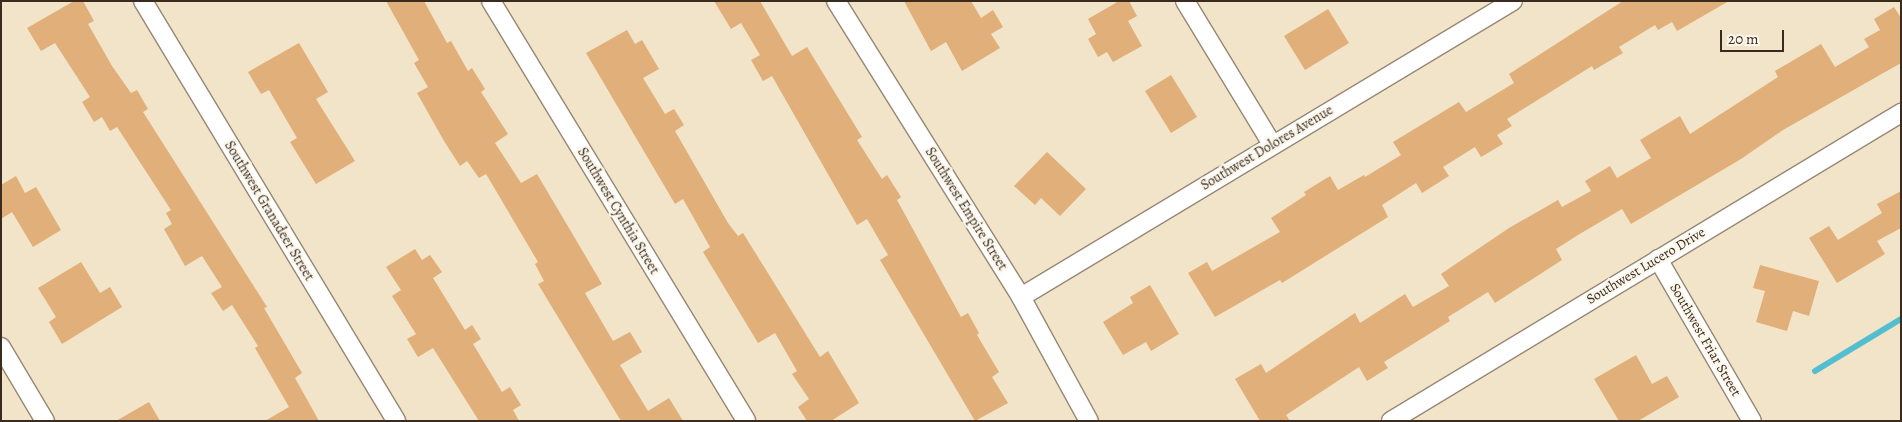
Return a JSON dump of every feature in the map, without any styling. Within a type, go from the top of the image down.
[{"type":"street","name":"Southwest Granadeer Street","points":[[143,1],[396,421]]},
{"type":"street","name":"Southwest Cynthia Street","points":[[491,1],[746,421]]},
{"type":"street","name":"Southwest Empire Street","points":[[836,1],[1021,297],[1089,421]]},
{"type":"street","points":[[1185,1],[1272,144]]},
{"type":"street","name":"Southwest Dolores Avenue","points":[[1021,297],[1272,144],[1513,1]]},
{"type":"street","name":"Southwest Lucero Drive","points":[[1391,421],[1901,113]]},
{"type":"street","name":"Southwest Friar Street","points":[[1658,259],[1752,421]]},
{"type":"street","points":[[1,347],[45,421]]},
{"type":"building","points":[[74,1],[83,1],[94,21],[88,24],[112,66],[131,93],[137,90],[148,109],[143,112],[267,307],[264,308],[302,373],[295,378],[319,421],[265,421],[289,407],[255,348],[258,346],[232,305],[223,311],[211,293],[222,287],[202,256],[185,266],[164,229],[172,224],[166,213],[171,210],[117,127],[110,131],[102,117],[94,122],[82,102],[90,97],[55,43],[41,51],[27,28]]},
{"type":"building","points":[[386,1],[424,1],[447,43],[451,41],[468,71],[472,68],[485,89],[481,92],[508,134],[495,143],[521,183],[537,174],[602,284],[585,293],[613,341],[630,332],[642,352],[620,365],[648,411],[669,398],[683,421],[621,421],[538,284],[544,281],[535,264],[538,262],[486,174],[479,178],[467,161],[460,166],[417,93],[428,87],[414,63],[419,60]]},
{"type":"building","points":[[714,1],[760,1],[792,56],[807,47],[862,137],[857,140],[882,179],[887,175],[901,197],[897,200],[961,317],[968,313],[979,333],[977,335],[999,372],[992,377],[1008,403],[975,421],[880,260],[888,255],[867,219],[857,225],[772,76],[763,81],[751,60],[760,55],[741,23],[731,29]]},
{"type":"building","points":[[904,1],[971,1],[981,18],[993,10],[1003,27],[991,34],[1000,48],[962,71],[946,42],[931,51]]},
{"type":"building","points":[[1119,1],[1129,1],[1137,16],[1128,21],[1142,46],[1113,62],[1107,52],[1098,57],[1088,39],[1096,34],[1088,19]]},
{"type":"building","points":[[1623,1],[1729,1],[1677,31],[1672,22],[1658,30],[1655,25],[1619,47],[1623,53],[1594,70],[1592,66],[1507,119],[1512,126],[1497,135],[1503,144],[1481,157],[1475,147],[1443,167],[1449,176],[1422,193],[1416,183],[1382,205],[1388,217],[1282,283],[1280,280],[1215,317],[1188,273],[1207,262],[1212,271],[1280,232],[1271,218],[1306,195],[1304,192],[1330,176],[1338,190],[1364,175],[1365,177],[1401,155],[1393,142],[1459,102],[1466,112],[1514,83],[1509,74]]},
{"type":"building","points":[[1894,7],[1901,18],[1901,63],[1783,130],[1741,159],[1631,224],[1622,209],[1578,235],[1556,249],[1562,260],[1495,303],[1488,292],[1448,317],[1450,321],[1384,362],[1388,368],[1367,381],[1359,367],[1286,415],[1290,421],[1260,421],[1235,379],[1261,364],[1266,373],[1355,313],[1360,323],[1405,294],[1413,307],[1449,286],[1441,274],[1509,228],[1558,200],[1562,207],[1591,191],[1585,181],[1610,166],[1617,178],[1651,158],[1640,140],[1680,116],[1690,134],[1778,77],[1775,71],[1821,44],[1835,67],[1869,47],[1864,39],[1880,30],[1874,19]]},
{"type":"building","points":[[1328,9],[1349,43],[1305,70],[1284,36]]},
{"type":"building","points":[[627,30],[635,44],[642,40],[659,69],[643,78],[665,114],[674,109],[684,125],[675,131],[728,223],[738,236],[743,233],[820,357],[828,351],[859,403],[831,421],[807,421],[798,407],[809,399],[792,374],[797,371],[775,333],[758,343],[703,252],[710,247],[683,199],[675,204],[586,53]]},
{"type":"building","points":[[299,43],[328,92],[316,99],[355,161],[316,184],[290,142],[297,138],[269,90],[261,94],[248,72]]},
{"type":"building","points":[[1171,75],[1197,117],[1171,133],[1145,91]]},
{"type":"building","points":[[1047,152],[1086,189],[1060,216],[1041,198],[1035,205],[1014,186]]},
{"type":"building","points":[[16,176],[25,193],[36,187],[61,230],[33,247],[12,212],[1,219],[1,185]]},
{"type":"building","points":[[1901,191],[1901,228],[1877,241],[1885,254],[1837,283],[1809,238],[1829,226],[1838,240],[1882,213],[1877,204]]},
{"type":"building","points":[[415,249],[422,260],[430,255],[442,272],[433,278],[465,330],[472,325],[481,339],[473,344],[502,392],[510,387],[521,405],[513,410],[519,421],[479,421],[433,348],[418,357],[407,339],[416,334],[392,296],[401,290],[386,267]]},
{"type":"building","points":[[81,262],[100,293],[110,287],[122,307],[62,344],[49,322],[56,317],[38,288]]},
{"type":"building","points":[[1760,265],[1819,281],[1809,316],[1793,311],[1787,331],[1756,322],[1765,291],[1753,288]]},
{"type":"building","points":[[1150,285],[1179,334],[1151,351],[1146,342],[1123,355],[1103,322],[1133,303],[1130,297]]},
{"type":"building","points":[[1636,355],[1652,384],[1667,376],[1679,397],[1638,421],[1619,421],[1594,379]]},
{"type":"building","points":[[149,402],[160,421],[116,421]]},
{"type":"waterway","points":[[1815,371],[1901,319]]}]
